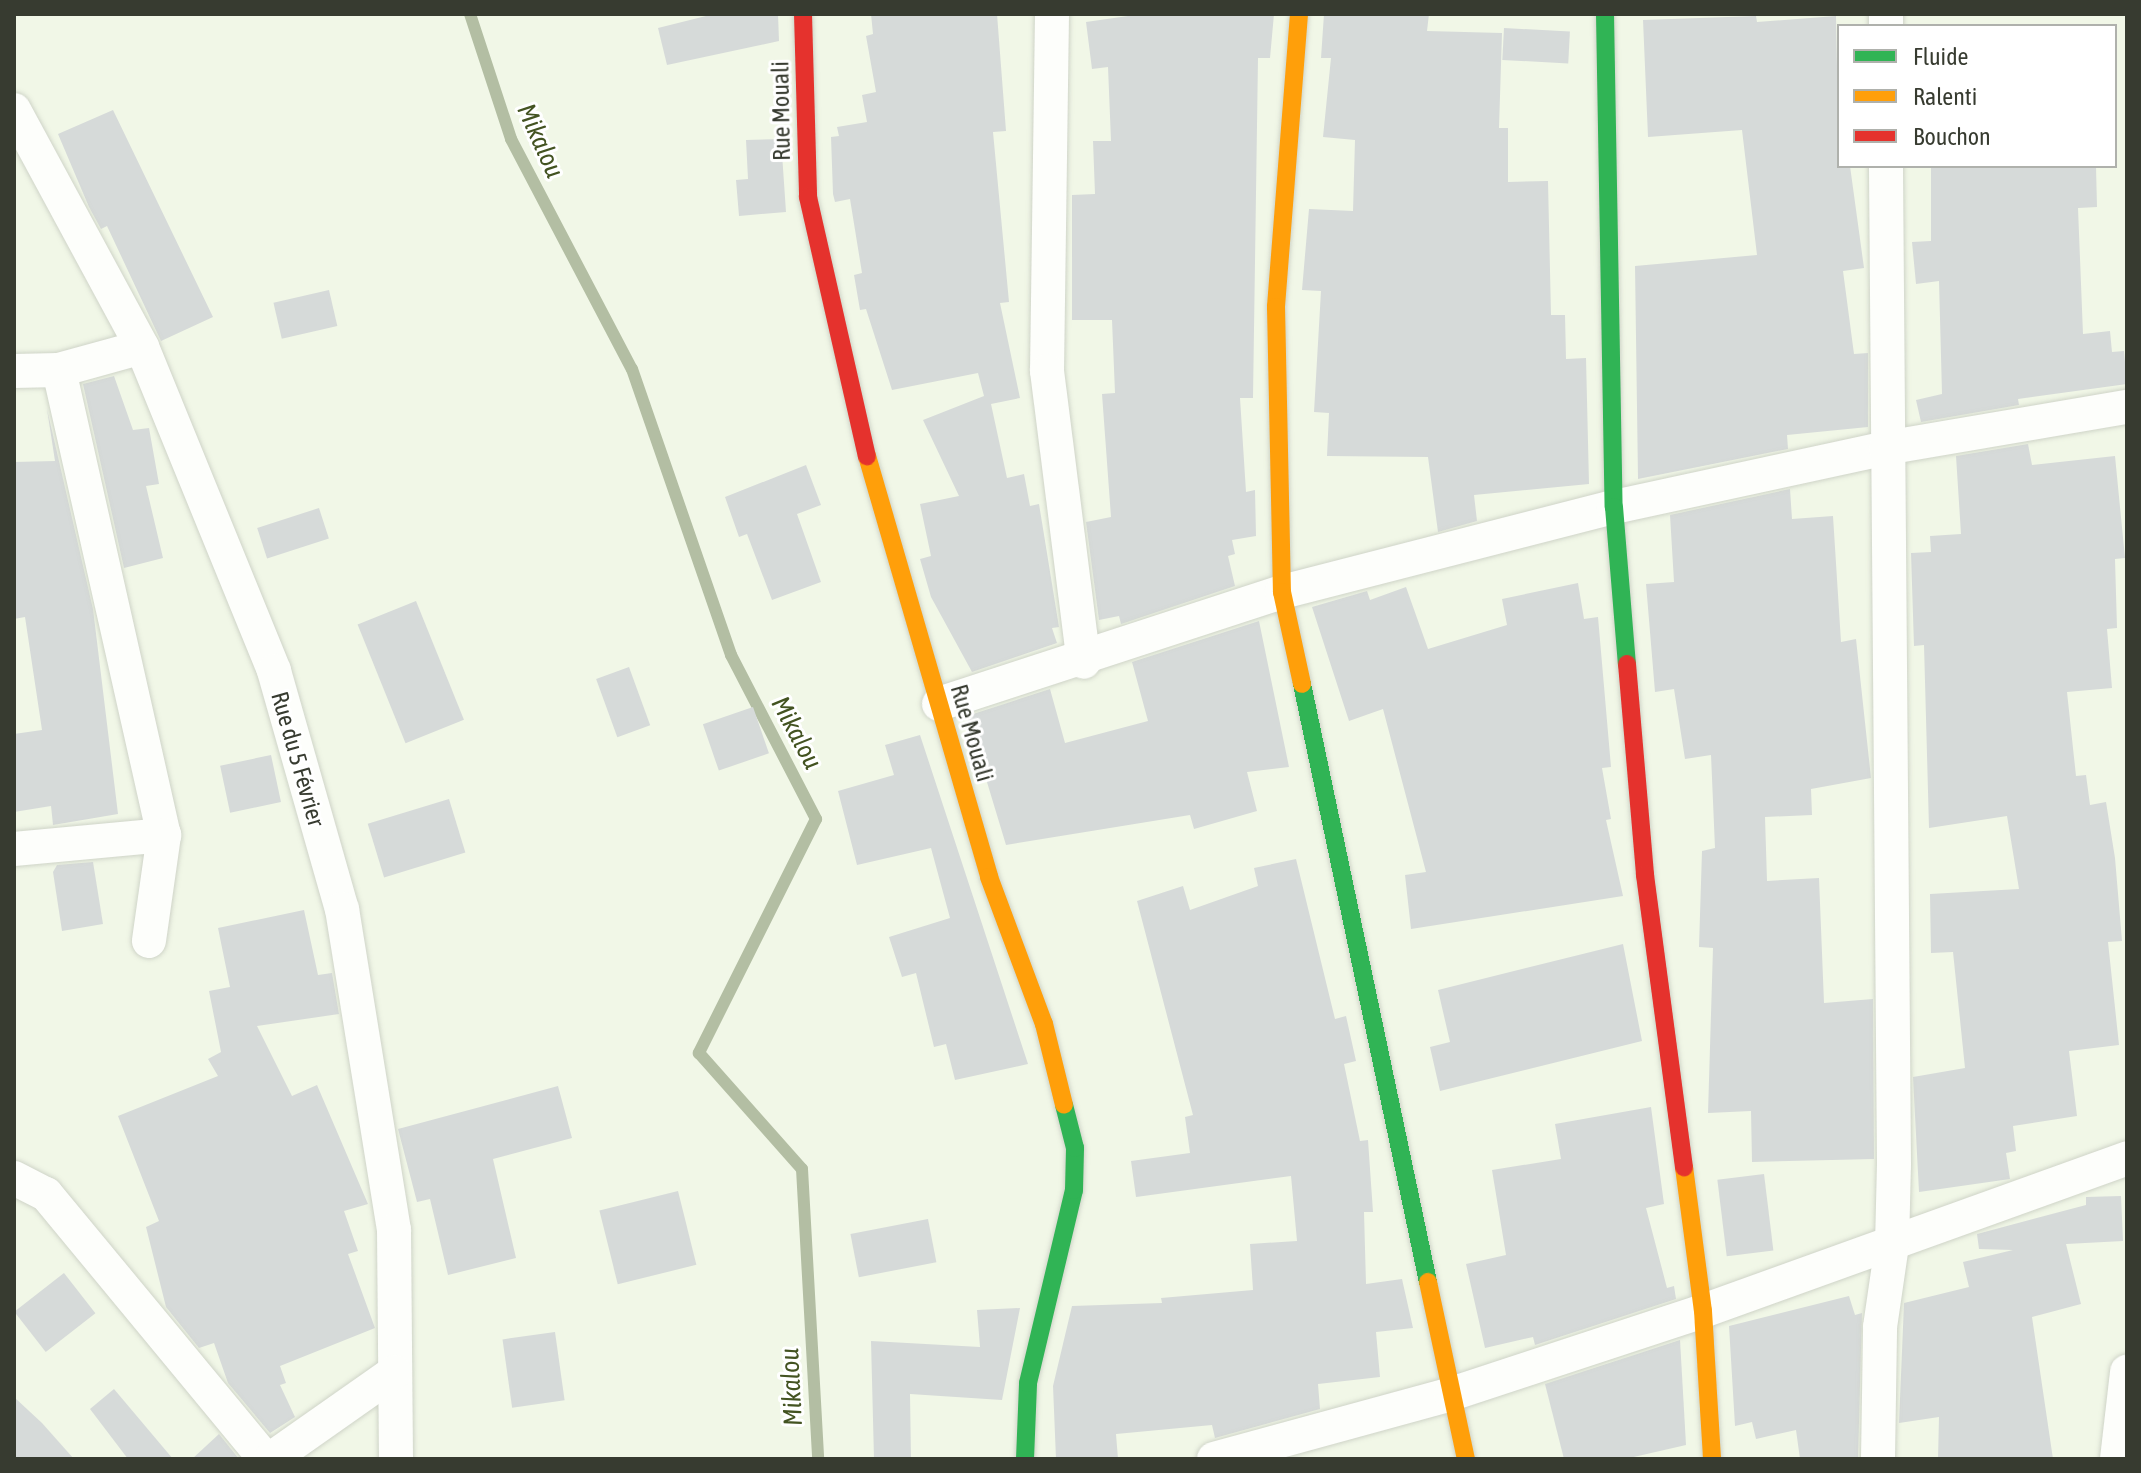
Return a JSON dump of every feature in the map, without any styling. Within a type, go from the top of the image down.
[{"type":"street","name":"Rue Mouali","points":[[803,14],[808,197],[891,551],[989,877],[1044,1024],[1075,1148],[1074,1190],[1028,1383],[1025,1459]]},
{"type":"street","points":[[1052,14],[1047,371],[1084,662]]},
{"type":"street","points":[[1299,14],[1276,307],[1282,592],[1466,1459]]},
{"type":"street","points":[[1605,14],[1614,507],[1645,875],[1703,1311],[1712,1459]]},
{"type":"street","name":"Rue du 5 Février","points":[[14,110],[142,347],[274,671],[342,909],[394,1230],[396,1459]]},
{"type":"street","points":[[1878,1459],[1880,1327],[1892,1245],[1886,168]]},
{"type":"street","points":[[14,371],[59,370],[142,347]]},
{"type":"street","points":[[59,370],[164,835],[149,941]]},
{"type":"street","points":[[939,704],[1084,662],[1282,592],[1614,507],[1886,448],[2127,407]]},
{"type":"street","points":[[14,849],[164,835]]},
{"type":"street","points":[[1214,1459],[1451,1394],[1703,1311],[2127,1158]]},
{"type":"street","points":[[14,1178],[46,1194],[268,1459],[395,1372]]},
{"type":"street","points":[[2117,1459],[2127,1372]]},
{"type":"building","points":[[714,14],[778,14],[779,41],[667,65],[658,28]]},
{"type":"building","points":[[871,14],[997,14],[1006,131],[993,132],[1009,302],[1000,303],[1020,398],[991,404],[1007,478],[1024,474],[1030,506],[1039,504],[1059,627],[1052,628],[1057,643],[972,672],[931,597],[920,559],[931,556],[920,504],[959,496],[923,420],[984,396],[978,373],[892,390],[866,309],[860,310],[854,275],[862,273],[850,199],[835,202],[833,194],[831,137],[839,136],[837,127],[867,122],[862,95],[876,92],[866,36],[873,34]]},
{"type":"building","points":[[1142,14],[1274,14],[1270,58],[1258,58],[1253,398],[1240,398],[1246,492],[1255,490],[1256,536],[1232,540],[1235,554],[1228,556],[1235,586],[1121,624],[1119,616],[1099,620],[1086,522],[1111,517],[1102,394],[1115,393],[1112,320],[1072,320],[1072,195],[1095,194],[1093,141],[1111,141],[1108,67],[1092,69],[1086,22]]},
{"type":"building","points":[[1324,14],[1429,14],[1427,31],[1502,33],[1499,128],[1508,128],[1508,182],[1548,181],[1551,315],[1565,315],[1566,359],[1586,358],[1589,484],[1474,495],[1477,521],[1438,532],[1428,457],[1327,456],[1329,413],[1314,412],[1321,291],[1302,290],[1309,209],[1353,211],[1355,140],[1323,137],[1331,58],[1321,58]]},
{"type":"building","points":[[1756,16],[1757,22],[1836,16],[1837,168],[1850,168],[1864,268],[1843,271],[1854,354],[1868,353],[1868,427],[1787,435],[1788,449],[1638,479],[1635,266],[1757,255],[1742,130],[1648,137],[1643,20]]},
{"type":"building","points":[[1504,28],[1570,31],[1568,63],[1502,60]]},
{"type":"building","points":[[113,110],[213,317],[161,341],[107,226],[101,229],[89,207],[58,134]]},
{"type":"building","points":[[781,139],[786,212],[739,216],[736,180],[748,179],[746,140]]},
{"type":"building","points":[[1931,168],[2096,168],[2097,207],[2078,208],[2083,334],[2110,331],[2112,352],[2124,351],[2127,384],[2018,399],[2019,405],[1921,422],[1916,400],[1942,394],[1939,281],[1916,284],[1912,242],[1931,241]]},
{"type":"building","points":[[329,290],[337,326],[282,339],[273,303]]},
{"type":"building","points":[[114,376],[133,430],[149,428],[159,484],[146,486],[163,558],[124,568],[83,384]]},
{"type":"building","points":[[47,409],[93,609],[118,814],[53,825],[51,806],[14,812],[14,734],[42,730],[25,617],[14,619],[14,462],[55,461]]},
{"type":"building","points":[[2028,444],[2032,465],[2115,456],[2125,558],[2115,559],[2117,628],[2107,629],[2112,688],[2067,692],[2076,776],[2086,775],[2090,805],[2106,802],[2115,858],[2122,941],[2108,942],[2119,1045],[2069,1051],[2077,1116],[2013,1126],[2016,1151],[2006,1153],[2010,1179],[1919,1192],[1913,1077],[1965,1068],[1953,952],[1931,953],[1930,894],[2019,889],[2007,816],[1929,828],[1924,645],[1914,646],[1911,553],[1931,552],[1930,536],[1961,534],[1956,456]]},
{"type":"building","points":[[806,465],[821,505],[797,514],[821,582],[772,600],[747,534],[739,537],[725,497]]},
{"type":"building","points":[[1790,489],[1792,519],[1833,516],[1841,642],[1856,639],[1871,778],[1811,789],[1812,815],[1765,817],[1767,881],[1819,878],[1824,1003],[1873,999],[1874,1159],[1752,1162],[1751,1111],[1708,1113],[1713,948],[1699,947],[1702,851],[1715,848],[1711,755],[1685,759],[1674,689],[1655,692],[1646,584],[1674,582],[1670,515]]},
{"type":"building","points":[[319,508],[329,538],[267,559],[257,528]]},
{"type":"building","points":[[1578,583],[1584,619],[1598,617],[1611,767],[1602,768],[1611,819],[1606,820],[1623,896],[1411,929],[1405,875],[1426,872],[1383,709],[1349,721],[1312,607],[1367,591],[1370,600],[1406,587],[1428,649],[1507,625],[1502,599]]},
{"type":"building","points":[[416,601],[464,720],[406,743],[358,625]]},
{"type":"building","points":[[1259,621],[1289,767],[1247,772],[1257,811],[1194,829],[1190,815],[1006,845],[967,716],[1050,689],[1065,743],[1148,721],[1132,662]]},
{"type":"building","points":[[629,667],[650,725],[617,737],[596,679]]},
{"type":"building","points":[[753,707],[769,753],[719,771],[703,724]]},
{"type":"building","points":[[920,735],[1028,1064],[955,1080],[946,1044],[934,1047],[916,973],[902,977],[889,937],[950,918],[931,848],[857,865],[838,791],[894,775],[885,745]]},
{"type":"building","points":[[271,755],[281,802],[230,813],[220,766]]},
{"type":"building","points":[[449,799],[465,853],[384,877],[368,824]]},
{"type":"building","points":[[1296,859],[1335,1019],[1346,1016],[1356,1061],[1344,1064],[1360,1141],[1368,1140],[1373,1212],[1364,1212],[1366,1284],[1402,1279],[1413,1328],[1376,1332],[1380,1377],[1318,1384],[1320,1409],[1215,1438],[1212,1425],[1116,1434],[1118,1459],[1056,1459],[1053,1386],[1072,1306],[1162,1303],[1161,1298],[1253,1290],[1250,1244],[1297,1241],[1291,1176],[1136,1197],[1131,1161],[1190,1153],[1185,1117],[1193,1115],[1137,901],[1183,886],[1190,910],[1258,886],[1254,868]]},
{"type":"building","points":[[93,862],[103,924],[62,931],[53,872],[57,865]]},
{"type":"building","points":[[304,910],[318,975],[332,973],[339,1014],[257,1026],[292,1096],[317,1085],[368,1204],[344,1211],[358,1251],[348,1254],[375,1328],[280,1366],[286,1383],[280,1385],[295,1417],[270,1433],[228,1383],[214,1343],[199,1348],[166,1307],[146,1227],[159,1221],[118,1116],[218,1076],[208,1059],[221,1052],[209,991],[230,987],[218,928]]},
{"type":"building","points":[[1623,944],[1642,1041],[1440,1091],[1430,1047],[1450,1042],[1438,990]]},
{"type":"building","points":[[558,1086],[572,1138],[493,1159],[516,1258],[448,1275],[430,1199],[417,1202],[398,1129]]},
{"type":"building","points":[[1651,1107],[1664,1204],[1646,1208],[1667,1288],[1674,1286],[1676,1299],[1535,1345],[1533,1337],[1485,1348],[1466,1264],[1506,1255],[1492,1170],[1561,1159],[1555,1124]]},
{"type":"building","points":[[1764,1174],[1773,1250],[1727,1256],[1717,1180]]},
{"type":"building","points":[[678,1191],[696,1265],[618,1284],[599,1211]]},
{"type":"building","points":[[2121,1196],[2123,1241],[2066,1244],[2081,1304],[2032,1317],[2053,1459],[1938,1459],[1939,1417],[1899,1423],[1904,1303],[1969,1287],[1963,1262],[2013,1250],[1979,1249],[1977,1234],[2086,1205],[2086,1197]]},
{"type":"building","points":[[928,1219],[936,1262],[859,1277],[850,1234]]},
{"type":"building","points":[[64,1273],[95,1313],[46,1352],[14,1312]]},
{"type":"building","points":[[1849,1296],[1855,1315],[1862,1313],[1858,1459],[1800,1459],[1796,1430],[1756,1439],[1752,1422],[1735,1426],[1729,1326]]},
{"type":"building","points":[[1020,1308],[1002,1400],[910,1394],[911,1459],[874,1459],[871,1341],[980,1347],[977,1310]]},
{"type":"building","points":[[555,1332],[565,1400],[512,1408],[503,1339]]},
{"type":"building","points":[[1680,1340],[1686,1445],[1625,1459],[1564,1459],[1545,1384]]},
{"type":"building","points":[[114,1389],[173,1459],[128,1459],[90,1409]]},
{"type":"building","points":[[14,1397],[42,1423],[74,1459],[14,1459]]},
{"type":"building","points":[[219,1434],[239,1459],[192,1459]]},
{"type":"waterway","name":"Mikalou","points":[[470,14],[511,139],[632,369],[731,655],[816,819],[699,1053],[802,1169],[818,1459]]},
{"type":"traffic: fast","points":[[1605,14],[1614,507],[1627,664]]},
{"type":"traffic: fast","points":[[1302,684],[1428,1282]]},
{"type":"traffic: fast","points":[[1025,1459],[1028,1383],[1074,1190],[1075,1148],[1064,1105]]},
{"type":"traffic: slow","points":[[1299,14],[1276,307],[1282,592],[1302,684]]},
{"type":"traffic: slow","points":[[867,456],[989,877],[1044,1024],[1064,1105]]},
{"type":"traffic: slow","points":[[1684,1167],[1703,1311],[1712,1459]]},
{"type":"traffic: slow","points":[[1428,1282],[1466,1459]]},
{"type":"traffic: jam","points":[[803,14],[808,197],[867,456]]},
{"type":"traffic: jam","points":[[1627,664],[1645,875],[1684,1167]]}]
